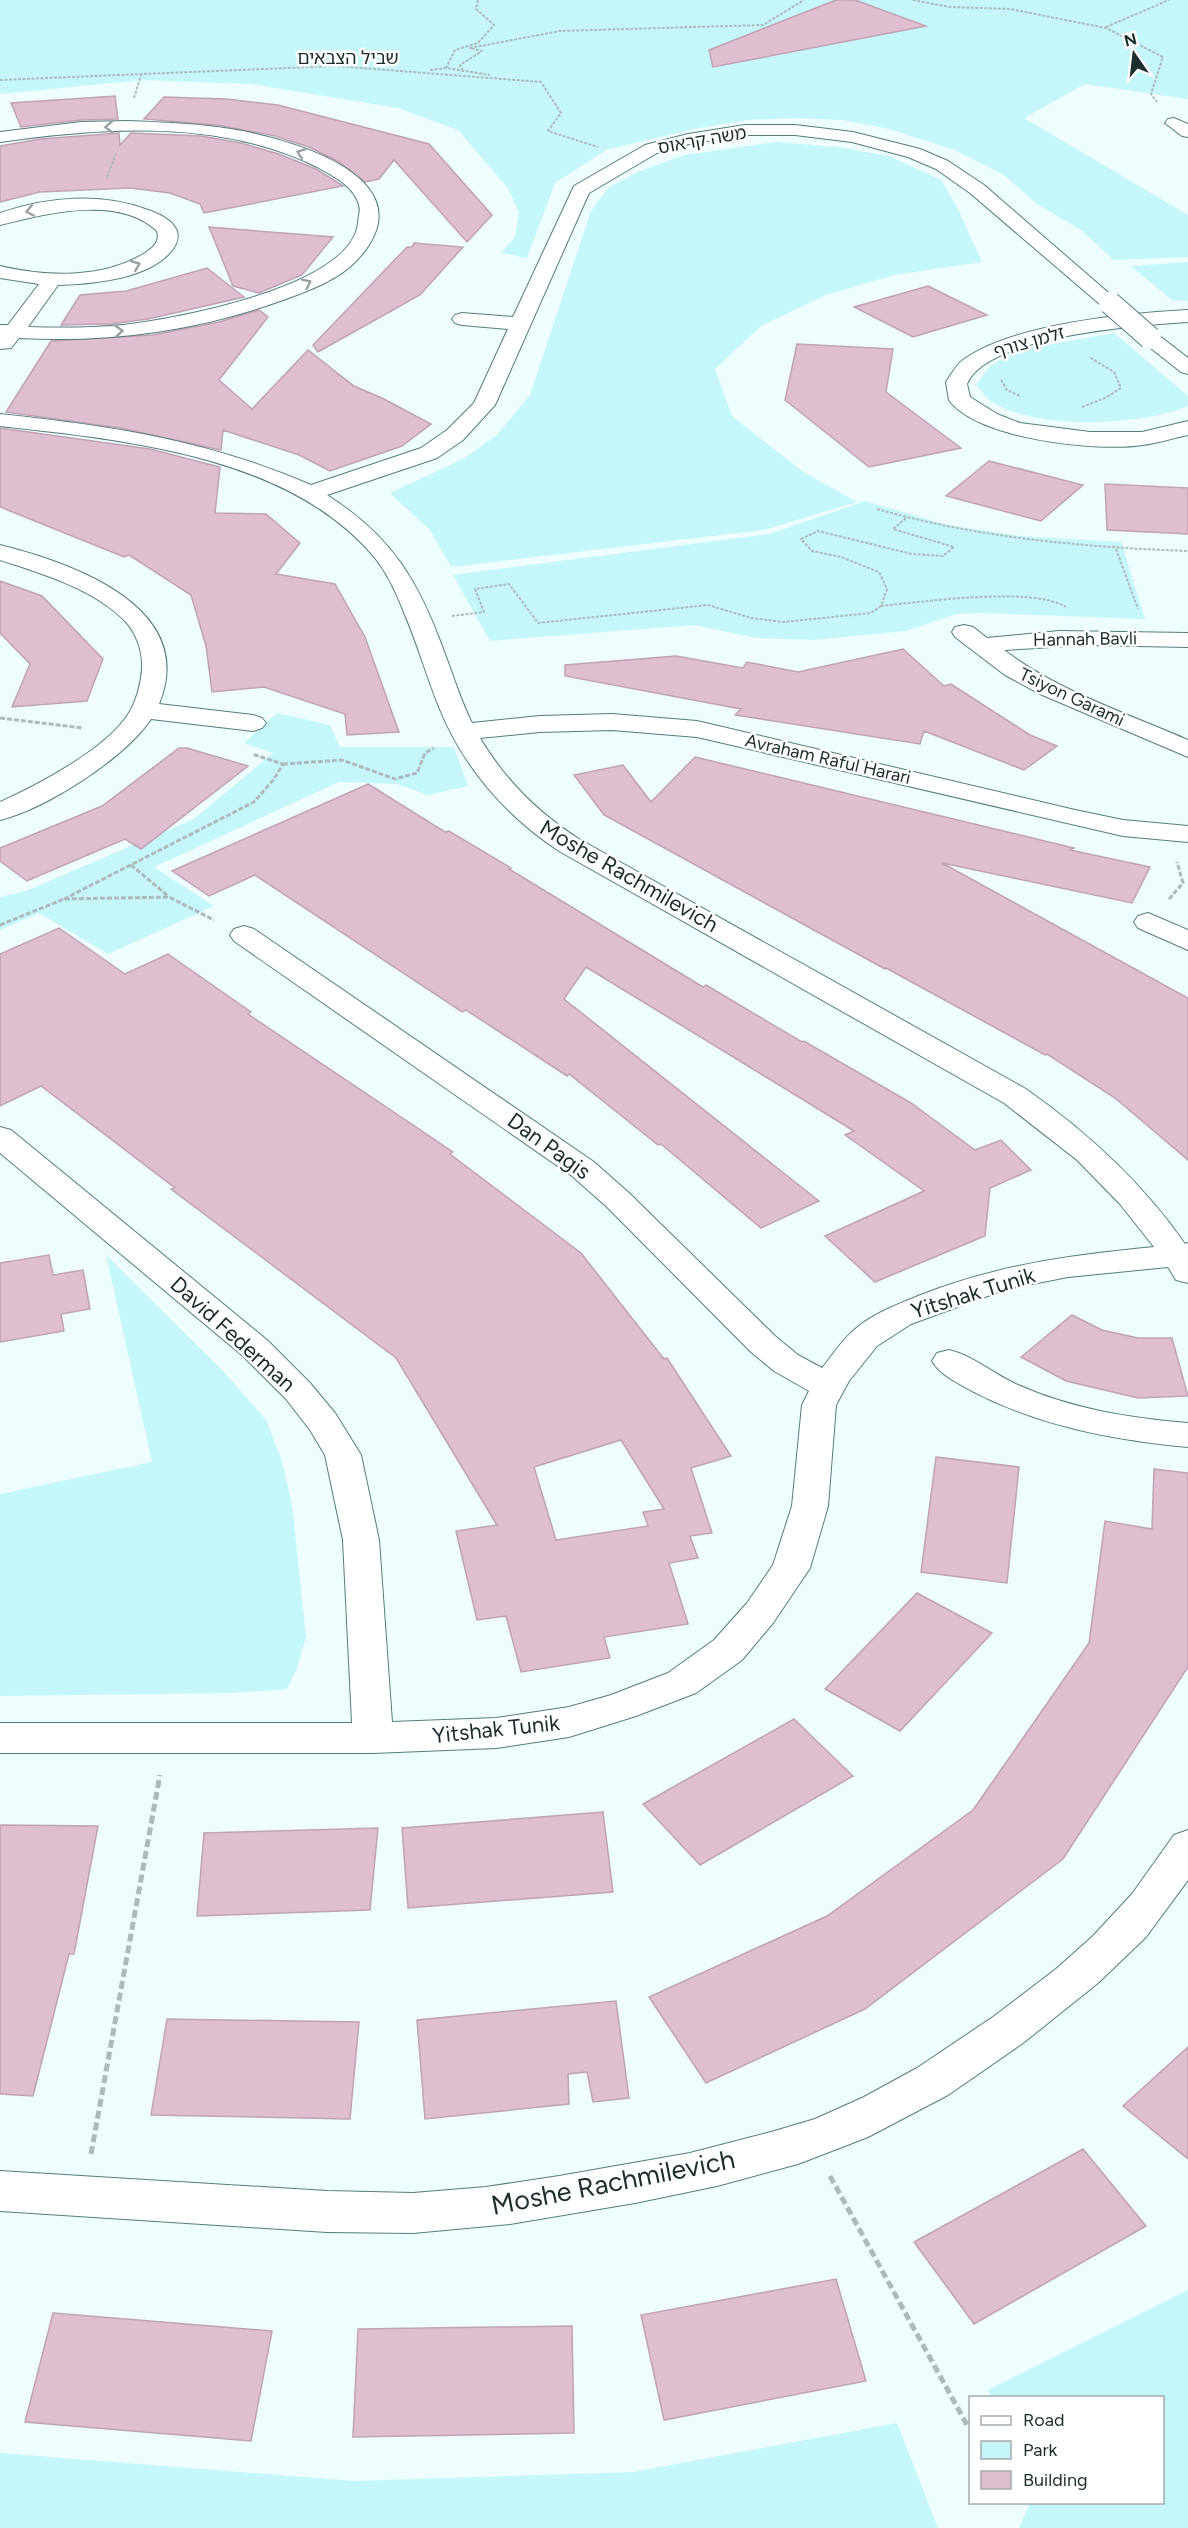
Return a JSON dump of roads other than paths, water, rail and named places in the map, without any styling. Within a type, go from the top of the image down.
[{"type":"street","points":[[0,137],[69,128],[126,126],[195,130],[246,137],[297,151],[323,161],[349,178],[362,192],[369,208],[365,235],[354,251],[324,274],[267,300],[225,313],[122,331],[6,332]]},
{"type":"street","name":"משה קראוס","points":[[308,494],[429,453],[456,435],[484,405],[581,190],[651,149],[688,139],[745,130],[795,130],[853,138],[914,153],[942,165],[977,189],[1188,368]]},
{"type":"street","points":[[0,219],[51,207],[108,207],[144,214],[166,229],[168,238],[164,249],[151,259],[104,274],[53,279],[0,272]]},
{"type":"street","points":[[0,349],[6,332],[53,279]]},
{"type":"street","name":"זלמן צורף","points":[[1188,316],[1160,316],[1045,334],[991,351],[962,372],[957,383],[960,400],[989,418],[1016,429],[1090,439],[1142,438],[1188,428]]},
{"type":"street","points":[[462,319],[520,324]]},
{"type":"street","name":"Moshe Rachmilevich","points":[[0,420],[133,438],[200,451],[253,468],[308,494],[344,517],[365,533],[398,575],[419,620],[453,711],[498,784],[512,801],[548,832],[1015,1096],[1043,1115],[1076,1140],[1100,1163],[1184,1260]]},
{"type":"street","points":[[0,552],[45,567],[109,597],[133,616],[146,634],[154,657],[153,679],[136,722],[81,767],[34,796],[0,812]]},
{"type":"street","name":"Hannah Bavli","points":[[973,639],[1090,636],[1188,640]]},
{"type":"street","name":"Tsiyon Garami","points":[[973,639],[1014,670],[1049,689],[1188,749]]},
{"type":"street","points":[[142,710],[253,723]]},
{"type":"street","name":"Avraham Raful Harari","points":[[464,732],[540,724],[612,722],[697,729],[1075,818],[1178,834]]},
{"type":"street","points":[[1148,922],[1188,941]]},
{"type":"street","name":"Dan Pagis","points":[[244,935],[583,1169],[618,1200],[764,1344],[786,1363],[828,1387]]},
{"type":"street","name":"David Federman","points":[[0,1137],[255,1348],[297,1391],[323,1422],[343,1455],[361,1540],[374,1738]]},
{"type":"street","name":"Yitshak Tunik","points":[[0,1738],[374,1738],[496,1733],[568,1722],[622,1706],[682,1683],[728,1650],[760,1613],[791,1568],[810,1506],[819,1405],[828,1387],[865,1338],[899,1316],[1001,1279],[1068,1266],[1184,1260]]},
{"type":"street","points":[[949,1361],[977,1381],[1041,1409],[1108,1427],[1188,1435]]},
{"type":"street","name":"Moshe Rachmilevich","points":[[0,2191],[307,2210],[410,2213],[466,2209],[579,2194],[683,2175],[810,2139],[887,2106],[950,2071],[1078,1977],[1130,1926],[1168,1878],[1188,1846]]}]
